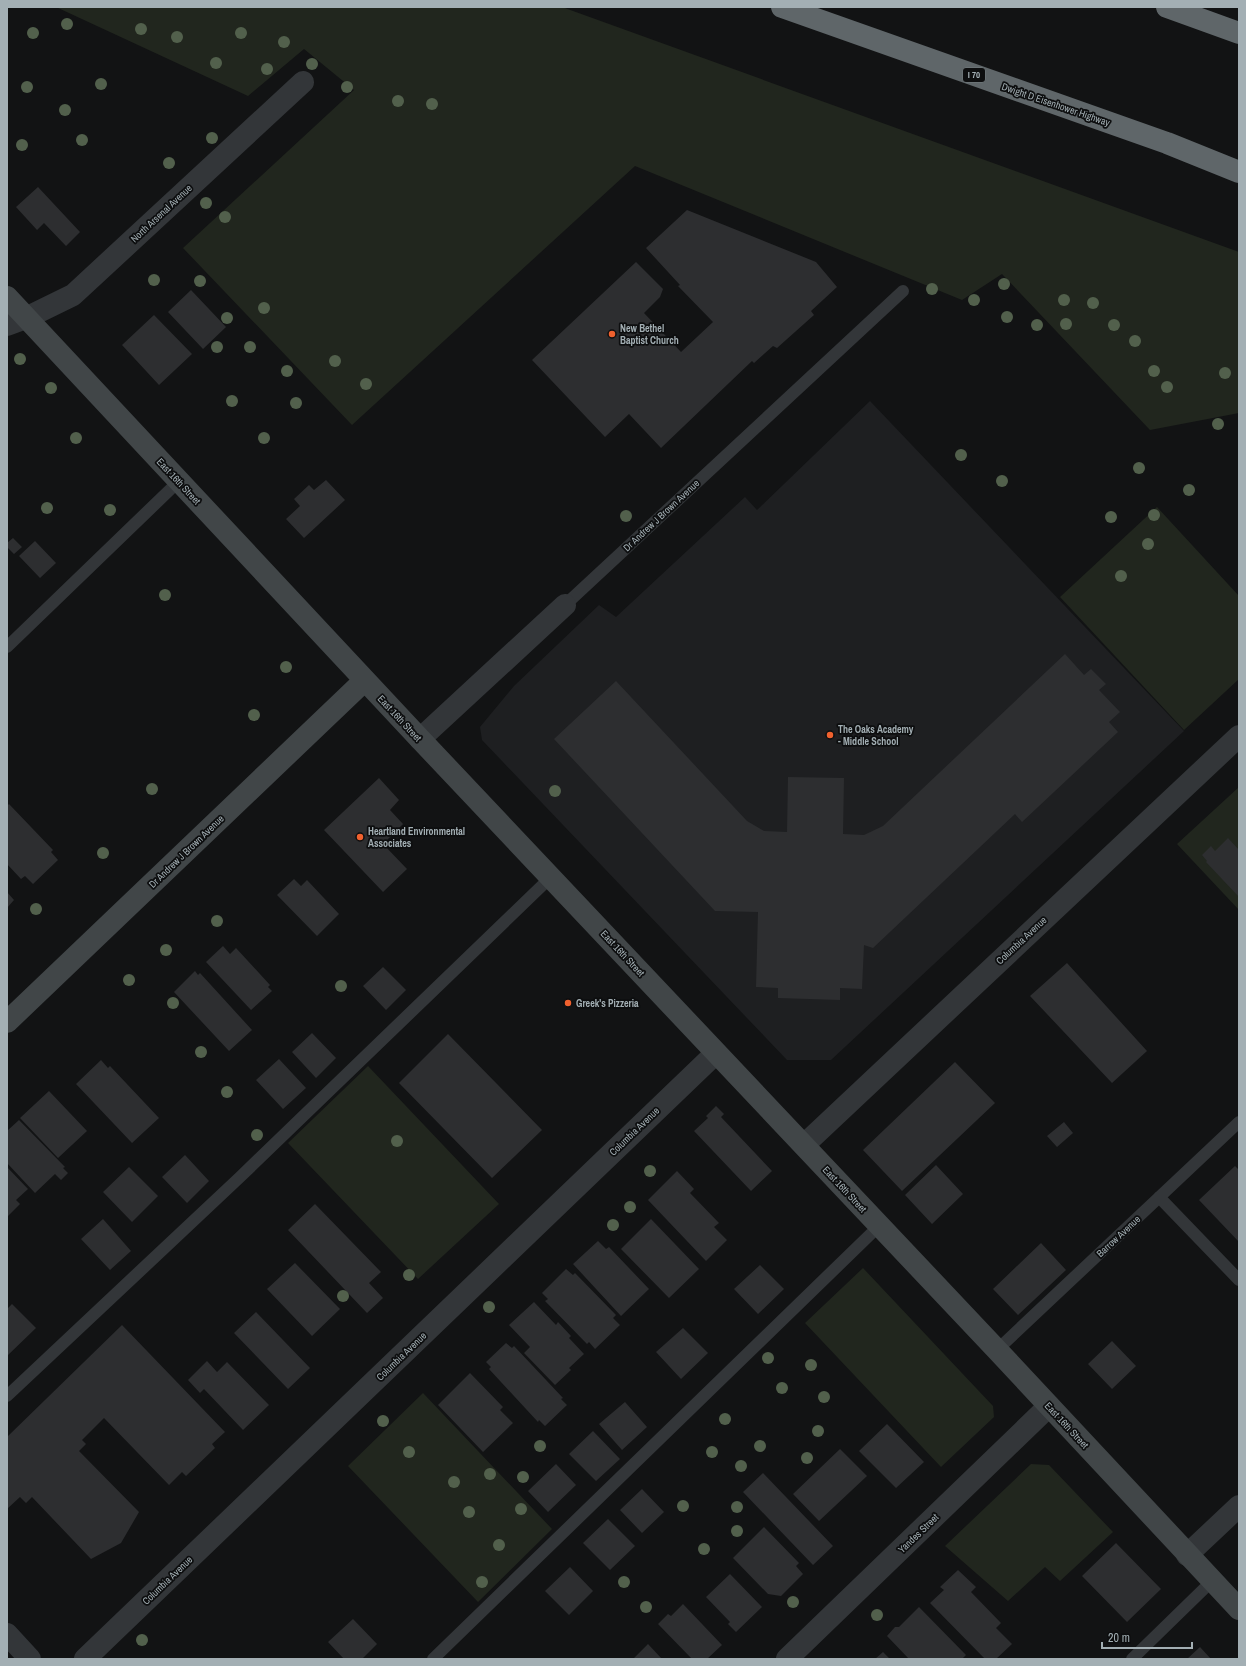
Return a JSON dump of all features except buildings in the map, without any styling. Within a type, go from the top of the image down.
[{"type":"highway","name":"Dwight D Eisenhower Highway","points":[[782,7],[1167,143],[1239,172]]},
{"type":"highway","points":[[1167,7],[1239,33]]},
{"type":"highway","points":[[1167,143],[1239,177]]},
{"type":"main road","name":"East 16th Street","points":[[7,297],[17,321],[179,481],[1239,1609]]},
{"type":"main road","name":"Dr Andrew J Brown Avenue","points":[[7,1022],[365,680]]},
{"type":"street","name":"North Arsenal Avenue","points":[[17,321],[72,295],[303,82]]},
{"type":"street","name":"Dr Andrew J Brown Avenue","points":[[420,739],[565,605]]},
{"type":"street","name":"Columbia Avenue","points":[[804,1145],[1239,736]]},
{"type":"street","name":"Columbia Avenue","points":[[85,1659],[716,1053]]},
{"type":"street","name":"Yandes Street","points":[[787,1659],[1049,1406]]},
{"type":"street","points":[[1187,1554],[1239,1506]]},
{"type":"street","points":[[7,1634],[30,1659]]},
{"type":"lane","name":"Dr Andrew J Brown Avenue","points":[[565,605],[903,291]]},
{"type":"lane","points":[[7,647],[179,481]]},
{"type":"lane","points":[[7,1396],[240,1178],[551,877]]},
{"type":"lane","name":"Barrow Avenue","points":[[997,1350],[1239,1122]]},
{"type":"lane","points":[[1159,1197],[1239,1280]]},
{"type":"lane","points":[[433,1659],[880,1226]]},
{"type":"lane","points":[[1132,1659],[1212,1581]]},
{"type":"shaded area","points":[[56,7],[562,7],[1239,252],[1239,413],[1150,430],[1002,274],[962,300],[635,166],[352,425],[183,248],[354,90],[304,49],[248,96]]},
{"type":"shaded area","name":"The Oaks Academy - Middle School","points":[[870,401],[1184,731],[831,1060],[787,1060],[482,740],[480,727],[514,686],[599,605],[616,617],[745,497],[757,510]]},
{"type":"shaded area","points":[[1157,507],[1239,596],[1239,679],[1184,730],[1060,597]]},
{"type":"shaded area","points":[[1239,787],[1239,910],[1177,844]]},
{"type":"shaded area","points":[[368,1066],[499,1204],[418,1279],[288,1143]]},
{"type":"shaded area","points":[[863,1268],[993,1406],[994,1417],[941,1467],[805,1323]]},
{"type":"shaded area","points":[[423,1393],[552,1529],[478,1602],[348,1466]]},
{"type":"shaded area","points":[[1031,1464],[1049,1465],[1113,1532],[1060,1581],[1045,1567],[1008,1601],[945,1546]]},
{"type":"place","name":"New Bethel Baptist Church","points":[[612,334]]},
{"type":"place","name":"The Oaks Academy - Middle School","points":[[830,735]]},
{"type":"place","name":"Heartland Environmental Associates","points":[[360,837]]},
{"type":"place","name":"Greek's Pizzeria","points":[[568,1003]]}]
